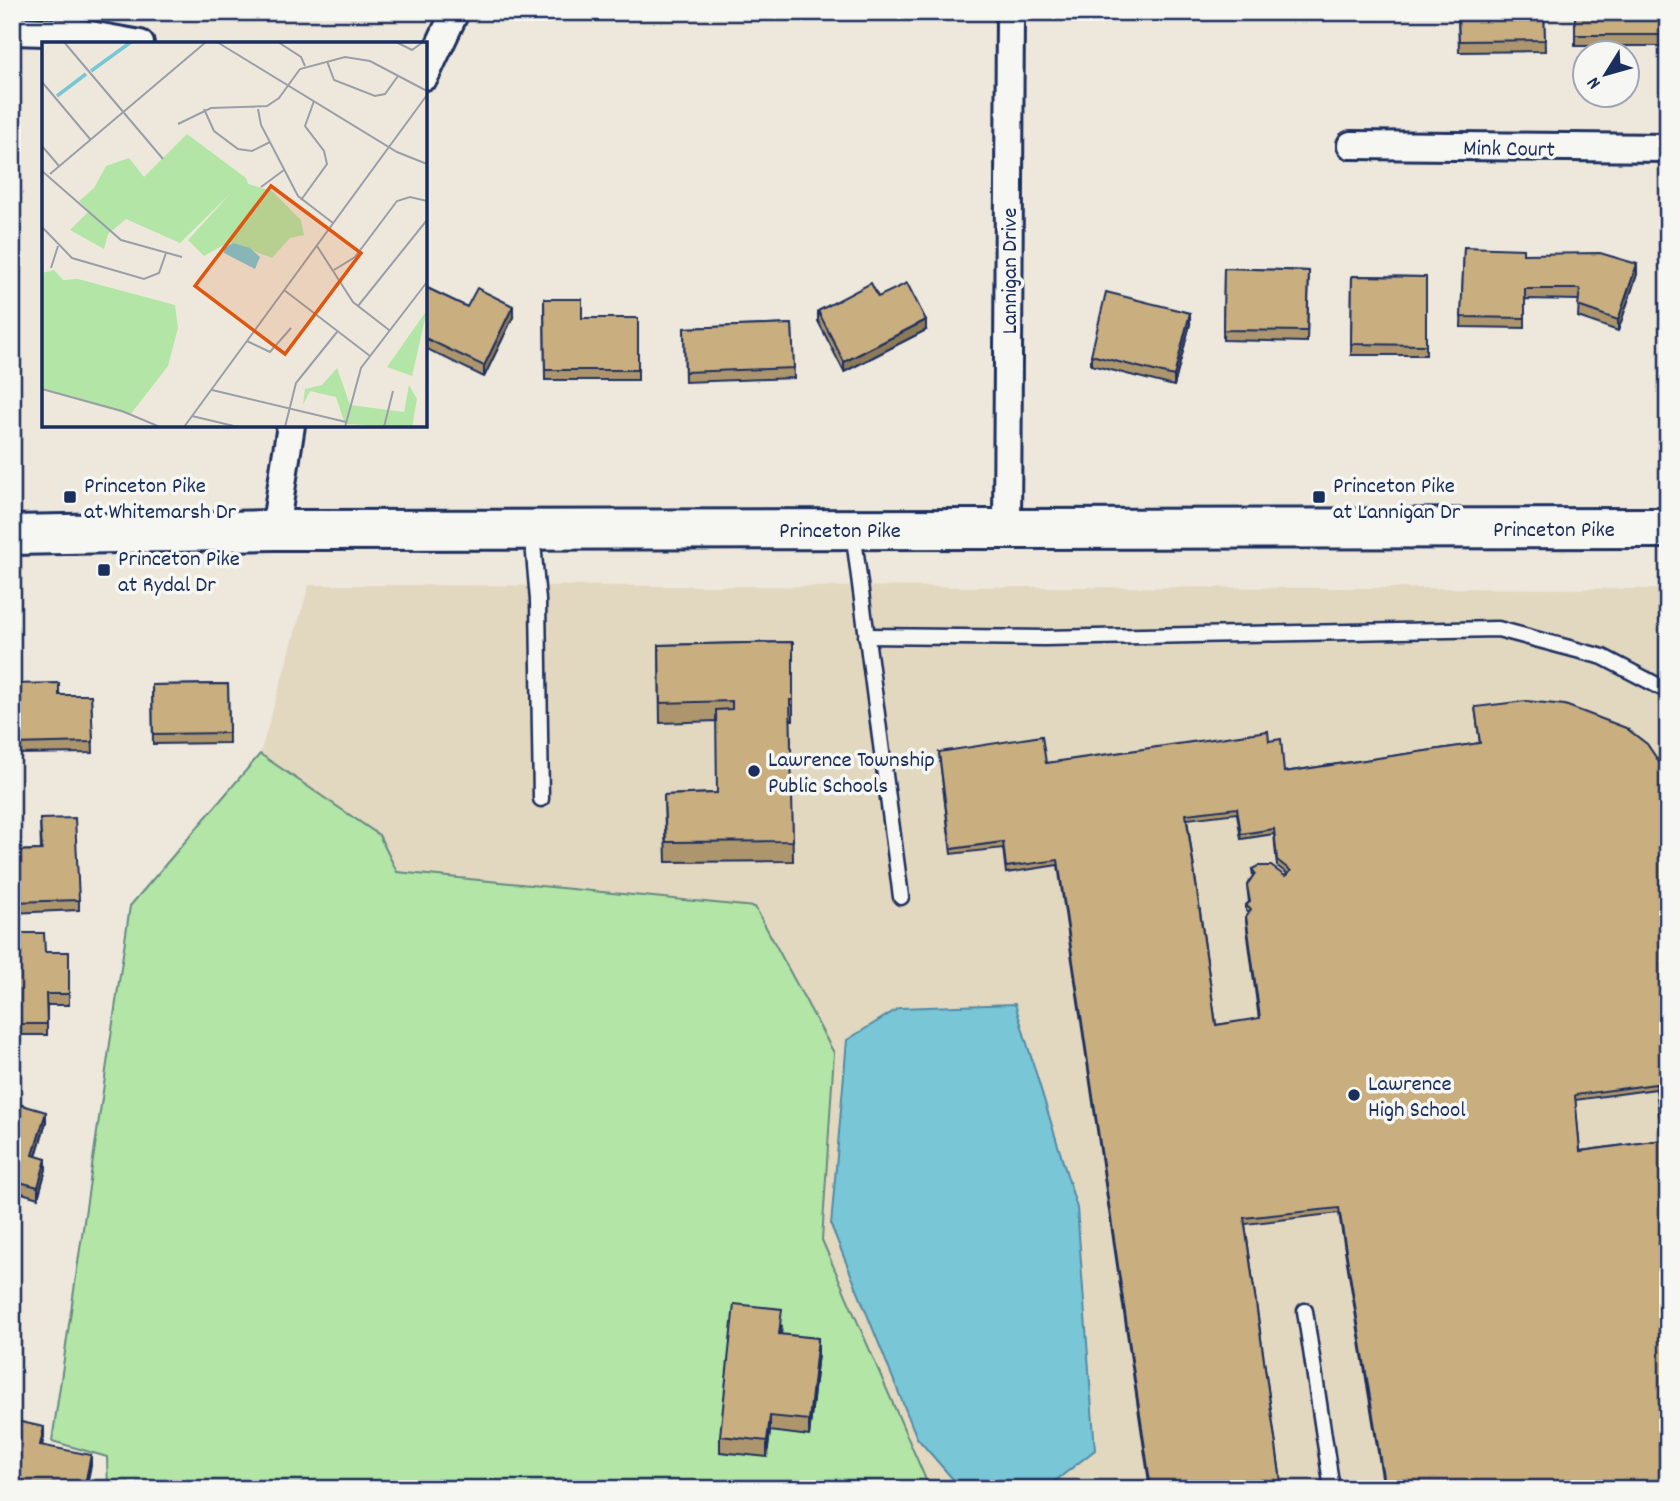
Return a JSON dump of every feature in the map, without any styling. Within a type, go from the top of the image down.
[{"type":"main road","name":"Princeton Pike","points":[[12,535],[275,530],[1668,528]]},
{"type":"street","points":[[427,72],[455,12]]},
{"type":"street","name":"Lannigan Drive","points":[[1007,529],[1010,12]]},
{"type":"street","points":[[12,31],[79,33],[128,42]]},
{"type":"street","name":"Mink Court","points":[[1350,145],[1668,148]]},
{"type":"street","points":[[275,530],[292,427]]},
{"type":"lane","points":[[852,529],[901,897]]},
{"type":"lane","points":[[532,530],[538,600],[541,799]]},
{"type":"lane","points":[[866,636],[1044,638],[1498,629],[1603,657],[1668,691]]},
{"type":"lane","points":[[1305,1311],[1332,1489]]},
{"type":"shaded area","name":"Lawrence High School","points":[[309,585],[1668,589],[1668,1489],[198,1489],[379,835],[260,754]]},
{"type":"green space","points":[[260,754],[379,835],[397,872],[755,907],[834,1053],[822,1240],[930,1489],[108,1489],[107,1457],[52,1441],[130,906]]},
{"type":"water","points":[[1015,1004],[1077,1208],[1095,1450],[1045,1489],[981,1489],[958,1485],[917,1438],[831,1225],[847,1040],[899,1008]]},
{"type":"building","points":[[1458,12],[1544,12],[1545,40],[1459,41]]},
{"type":"building","points":[[1575,12],[1661,12],[1661,35],[1575,35]]},
{"type":"building","points":[[1464,247],[1523,249],[1523,254],[1600,253],[1637,264],[1618,320],[1578,306],[1580,289],[1525,289],[1525,318],[1461,317]]},
{"type":"building","points":[[1224,268],[1309,271],[1307,331],[1223,330]]},
{"type":"building","points":[[1352,276],[1426,277],[1426,345],[1351,344]]},
{"type":"building","points":[[871,283],[878,297],[907,283],[926,320],[844,362],[818,311]]},
{"type":"building","points":[[427,288],[467,307],[477,288],[513,306],[484,366],[427,339]]},
{"type":"building","points":[[1106,292],[1190,313],[1174,376],[1091,355]]},
{"type":"building","points":[[544,299],[582,299],[582,318],[638,318],[638,370],[545,370]]},
{"type":"building","points":[[792,324],[794,368],[685,372],[684,328]]},
{"type":"building","name":"Lawrence Township Public Schools","points":[[793,642],[793,700],[790,700],[793,841],[666,842],[664,795],[717,793],[716,710],[732,709],[732,701],[660,703],[659,645]]},
{"type":"building","points":[[59,683],[59,695],[91,695],[93,742],[12,744],[12,684]]},
{"type":"building","points":[[228,684],[229,733],[153,734],[152,685]]},
{"type":"building","name":"Lawrence High School","points":[[1526,701],[1565,705],[1626,728],[1647,744],[1668,775],[1668,1489],[1385,1489],[1339,1208],[1244,1218],[1282,1489],[1151,1489],[1058,860],[1006,867],[1003,842],[951,849],[939,752],[1042,736],[1046,763],[1268,731],[1269,741],[1281,739],[1284,772],[1480,743],[1475,707]],"holes":[[[1237,808],[1241,834],[1274,829],[1277,860],[1291,871],[1285,876],[1271,866],[1258,866],[1252,869],[1255,873],[1247,885],[1250,902],[1246,905],[1251,910],[1246,916],[1260,1018],[1216,1025],[1186,814]],[[1656,1084],[1663,1140],[1580,1151],[1575,1095]]]},
{"type":"building","points":[[75,818],[79,900],[12,902],[12,851],[42,850],[40,819]]},
{"type":"building","points":[[12,933],[44,933],[45,952],[69,952],[69,994],[46,994],[47,1024],[12,1024]]},
{"type":"building","points":[[12,1102],[46,1112],[33,1155],[46,1159],[38,1187],[12,1180]]},
{"type":"building","points":[[734,1304],[782,1309],[779,1334],[818,1338],[809,1420],[770,1416],[767,1441],[720,1436]]},
{"type":"building","points":[[12,1420],[44,1427],[40,1445],[91,1455],[84,1489],[12,1489]]},
{"type":"place","name":"Princeton Pike at Whitemarsh Dr","points":[[70,497]]},
{"type":"place","name":"Princeton Pike at Lannigan Dr","points":[[1319,497]]},
{"type":"place","name":"Princeton Pike at Rydal Dr","points":[[104,570]]},
{"type":"place","name":"Lawrence Township Public Schools","points":[[754,771]]},
{"type":"place","name":"Lawrence High School","points":[[1354,1095]]}]
